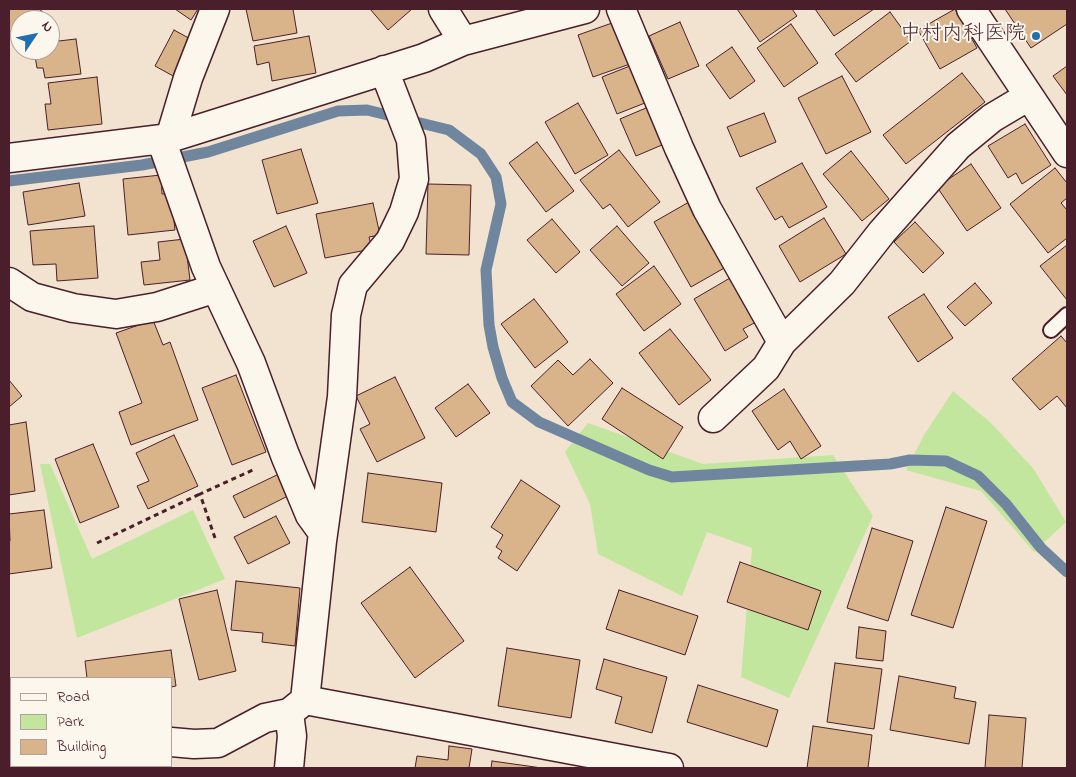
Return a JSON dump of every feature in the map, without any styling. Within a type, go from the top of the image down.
[{"type":"street","points":[[214,9],[188,78],[168,151],[206,267],[251,363],[284,454],[310,515],[323,533]]},
{"type":"street","points":[[443,9],[463,40]]},
{"type":"street","points":[[9,158],[168,151],[387,80],[424,58],[463,40],[585,9]]},
{"type":"street","points":[[621,9],[679,148],[707,209],[782,342]]},
{"type":"street","points":[[971,9],[1067,153]]},
{"type":"street","points":[[289,768],[292,736],[342,397],[346,314],[353,285],[390,241],[404,212],[414,179],[411,140],[387,80]]},
{"type":"street","points":[[713,418],[766,368],[782,342],[842,283],[888,225],[958,146],[992,118],[1029,96]]},
{"type":"street","points":[[9,282],[32,297],[73,308],[116,314],[157,307],[216,288]]},
{"type":"street","points":[[172,742],[218,743],[265,718],[297,706],[669,768]]},
{"type":"lane","points":[[1051,330],[1067,315]]},
{"type":"path","points":[[97,543],[284,454]]},
{"type":"path","points":[[200,494],[215,538]]},
{"type":"green space","points":[[953,391],[991,423],[1033,468],[1066,522],[1034,552],[981,491],[906,470],[924,435]]},
{"type":"green space","points":[[588,423],[703,464],[833,455],[873,516],[789,698],[741,677],[752,548],[707,532],[682,596],[598,554],[590,504],[565,452]]},
{"type":"green space","points":[[40,464],[50,464],[92,559],[193,510],[225,579],[77,638]]},
{"type":"building","points":[[9,9],[40,10],[10,10],[9,30]]},
{"type":"building","points":[[175,9],[198,9],[191,20]]},
{"type":"building","points":[[246,9],[293,9],[297,33],[253,41]]},
{"type":"building","points":[[370,9],[412,9],[388,30]]},
{"type":"building","points":[[737,9],[792,9],[797,16],[760,42]]},
{"type":"building","points":[[815,9],[874,9],[834,36]]},
{"type":"building","points":[[955,9],[977,48],[940,69],[918,30]]},
{"type":"building","name":"中村内科医院","points":[[1005,9],[1067,9],[1067,24],[1031,48]]},
{"type":"building","points":[[890,12],[911,41],[856,82],[835,54]]},
{"type":"building","points":[[615,22],[630,64],[593,77],[578,35]]},
{"type":"building","points":[[680,22],[699,66],[668,79],[649,36]]},
{"type":"building","points":[[791,24],[818,63],[784,87],[757,48]]},
{"type":"building","points":[[174,30],[194,41],[175,77],[155,66]]},
{"type":"building","points":[[309,36],[316,73],[272,81],[269,62],[257,65],[254,46]]},
{"type":"building","points":[[76,39],[81,74],[45,78],[43,68],[37,68],[36,60],[60,60],[60,41]]},
{"type":"building","points":[[732,47],[755,81],[730,99],[706,65]]},
{"type":"building","points":[[635,64],[650,101],[617,114],[602,77]]},
{"type":"building","points":[[1067,66],[1067,95],[1053,76]]},
{"type":"building","points":[[962,73],[985,102],[906,164],[883,135]]},
{"type":"building","points":[[842,76],[871,132],[826,154],[798,98]]},
{"type":"building","points":[[97,77],[102,124],[48,130],[45,104],[51,104],[48,83]]},
{"type":"building","points":[[578,103],[608,155],[575,174],[545,122]]},
{"type":"building","points":[[653,105],[669,142],[636,156],[620,119]]},
{"type":"building","points":[[764,113],[776,142],[740,157],[727,127]]},
{"type":"building","points":[[1025,124],[1051,165],[1022,184],[1016,173],[1008,178],[988,146]]},
{"type":"building","points":[[537,142],[574,191],[546,212],[509,163]]},
{"type":"building","points":[[301,149],[318,203],[277,214],[262,160]]},
{"type":"building","points":[[619,150],[660,202],[628,227],[610,204],[603,209],[580,180]]},
{"type":"building","points":[[851,151],[889,199],[862,221],[823,174]]},
{"type":"building","points":[[802,163],[827,207],[789,228],[782,216],[775,220],[756,188]]},
{"type":"building","points":[[971,164],[1001,208],[967,231],[937,187]]},
{"type":"building","points":[[1055,168],[1067,183],[1067,198],[1061,203],[1067,210],[1067,238],[1048,253],[1010,204]]},
{"type":"building","points":[[161,175],[162,194],[171,193],[175,230],[128,235],[123,179]]},
{"type":"building","points":[[79,183],[85,216],[28,225],[23,192]]},
{"type":"building","points":[[428,184],[471,185],[469,255],[426,254]]},
{"type":"building","points":[[689,202],[726,267],[691,287],[654,222]]},
{"type":"building","points":[[373,203],[380,235],[369,237],[372,249],[325,258],[316,214]]},
{"type":"building","points":[[824,218],[846,254],[800,282],[779,246]]},
{"type":"building","points":[[552,219],[580,252],[556,273],[527,240]]},
{"type":"building","points":[[915,222],[944,253],[923,273],[894,242]]},
{"type":"building","points":[[94,226],[98,278],[57,281],[56,264],[33,265],[30,231]]},
{"type":"building","points":[[286,226],[307,273],[274,287],[253,241]]},
{"type":"building","points":[[617,226],[649,263],[622,286],[590,250]]},
{"type":"building","points":[[185,239],[190,280],[144,285],[141,262],[160,260],[158,242]]},
{"type":"building","points":[[1067,245],[1067,300],[1040,266]]},
{"type":"building","points":[[654,266],[681,304],[644,331],[616,294]]},
{"type":"building","points":[[730,278],[756,322],[743,329],[748,337],[725,351],[694,299]]},
{"type":"building","points":[[975,283],[992,303],[965,326],[947,307]]},
{"type":"building","points":[[924,294],[953,338],[918,362],[888,317]]},
{"type":"building","points":[[534,299],[568,342],[535,368],[501,324]]},
{"type":"building","points":[[153,320],[163,345],[170,342],[198,420],[131,445],[119,412],[142,403],[116,333]]},
{"type":"building","points":[[670,329],[711,380],[679,405],[639,353]]},
{"type":"building","points":[[1061,336],[1067,343],[1067,408],[1057,396],[1040,410],[1012,379]]},
{"type":"building","points":[[590,359],[613,383],[568,426],[531,386],[558,360],[573,375]]},
{"type":"building","points":[[236,375],[266,452],[232,465],[202,388]]},
{"type":"building","points":[[395,377],[425,438],[377,462],[360,429],[370,424],[356,396]]},
{"type":"building","points":[[9,380],[22,396],[9,407]]},
{"type":"building","points":[[468,384],[490,413],[456,437],[435,408]]},
{"type":"building","points":[[622,388],[683,427],[663,459],[602,419]]},
{"type":"building","points":[[784,389],[821,446],[801,459],[790,441],[778,450],[752,411]]},
{"type":"building","points":[[26,422],[35,491],[9,495],[9,425]]},
{"type":"building","points":[[174,435],[198,486],[148,509],[137,486],[149,481],[136,453]]},
{"type":"building","points":[[93,444],[119,507],[80,523],[55,459]]},
{"type":"building","points":[[281,473],[292,494],[244,518],[233,496]]},
{"type":"building","points":[[368,473],[442,483],[436,532],[362,522]]},
{"type":"building","points":[[521,480],[560,506],[517,571],[498,558],[502,551],[496,547],[503,535],[491,527]]},
{"type":"building","points":[[946,507],[987,521],[953,628],[911,615]]},
{"type":"building","points":[[44,510],[52,568],[9,574],[9,514]]},
{"type":"building","points":[[276,516],[290,543],[248,564],[234,537]]},
{"type":"building","points":[[872,528],[913,541],[888,621],[847,608]]},
{"type":"building","points":[[740,562],[821,591],[808,630],[727,602]]},
{"type":"building","points":[[410,567],[464,641],[415,678],[361,603]]},
{"type":"building","points":[[236,581],[300,588],[295,646],[262,642],[263,633],[231,630]]},
{"type":"building","points":[[217,590],[236,671],[199,680],[179,599]]},
{"type":"building","points":[[619,590],[698,616],[685,655],[606,629]]},
{"type":"building","points":[[859,627],[886,631],[883,661],[856,658]]},
{"type":"building","points":[[507,648],[580,660],[571,718],[498,706]]},
{"type":"building","points":[[171,650],[176,686],[172,687],[172,677],[87,677],[85,661]]},
{"type":"building","points":[[604,659],[667,677],[652,733],[615,723],[622,697],[596,689]]},
{"type":"building","points":[[835,663],[882,669],[874,729],[827,722]]},
{"type":"building","points":[[899,676],[956,687],[954,698],[976,702],[969,744],[890,730]]},
{"type":"building","points":[[698,685],[778,710],[767,747],[687,722]]},
{"type":"building","points":[[989,715],[1026,718],[1022,768],[985,768]]},
{"type":"building","points":[[813,726],[872,735],[868,768],[807,768]]},
{"type":"building","points":[[449,746],[472,749],[469,768],[415,768],[417,756],[448,760]]},
{"type":"building","points":[[492,761],[542,768],[491,768]]},
{"type":"waterway","points":[[9,181],[142,165],[208,152],[338,111],[367,110],[449,130],[481,154],[496,177],[501,204],[486,270],[489,325],[502,378],[512,402],[539,422],[649,470],[672,477],[890,464],[910,460],[946,461],[978,476],[1006,504],[1041,548],[1067,572]]},
{"type":"place","name":"中村内科医院","points":[[1036,36]]}]
